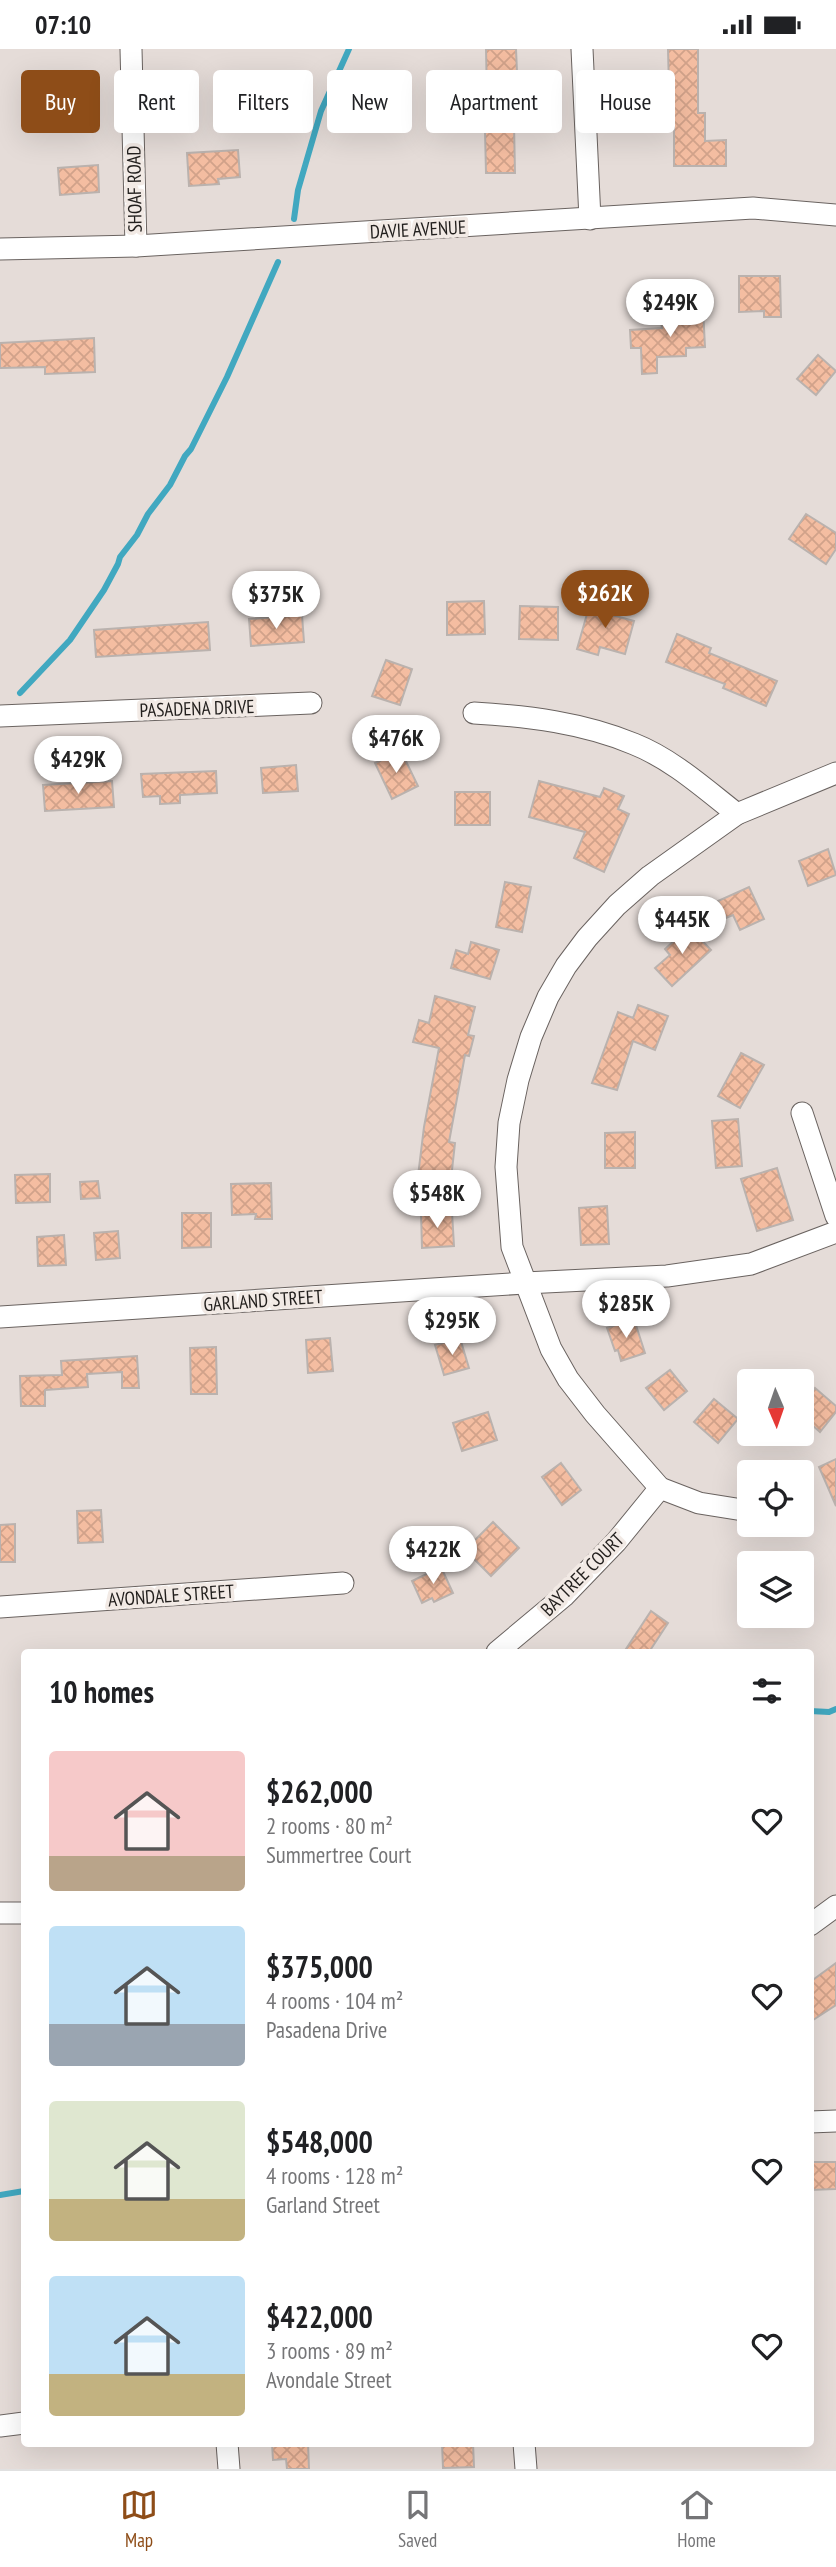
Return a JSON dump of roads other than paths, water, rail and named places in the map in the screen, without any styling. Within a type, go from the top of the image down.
[{"type":"street","name":"SHOAF ROAD","points":[[131,49],[135,246]]},
{"type":"street","points":[[582,49],[590,219]]},
{"type":"street","name":"DAVIE AVENUE","points":[[0,249],[135,246],[753,208],[836,215]]},
{"type":"street","name":"PASADENA DRIVE","points":[[0,716],[311,703]]},
{"type":"street","points":[[474,713],[515,715],[550,721],[635,744],[659,756],[737,814]]},
{"type":"street","points":[[737,1509],[699,1503],[660,1488],[568,1379],[551,1349],[512,1247],[506,1167],[509,1123],[517,1080],[548,997],[573,957],[617,905],[650,876],[737,814],[836,773]]},
{"type":"street","points":[[802,1113],[836,1216]]},
{"type":"street","name":"GARLAND STREET","points":[[0,1317],[667,1276],[751,1264],[836,1232]]},
{"type":"street","name":"BAYTREE COURT","points":[[501,1649],[564,1596],[616,1542],[660,1488]]},
{"type":"street","name":"AVONDALE STREET","points":[[0,1607],[343,1583]]},
{"type":"street","points":[[814,1922],[836,1906]]},
{"type":"street","points":[[0,1913],[21,1913]]},
{"type":"street","points":[[814,2122],[836,2121]]},
{"type":"street","points":[[0,2426],[21,2423]]},
{"type":"street","points":[[227,2447],[229,2469]]},
{"type":"street","points":[[524,2447],[526,2469]]},
{"type":"waterway","points":[[294,219],[298,190],[321,111],[349,49]]},
{"type":"waterway","points":[[20,693],[70,640],[104,590],[120,557],[170,485],[227,377],[278,262]]},
{"type":"waterway","points":[[814,1711],[829,1712],[836,1709]]},
{"type":"waterway","points":[[0,2195],[21,2192]]}]
